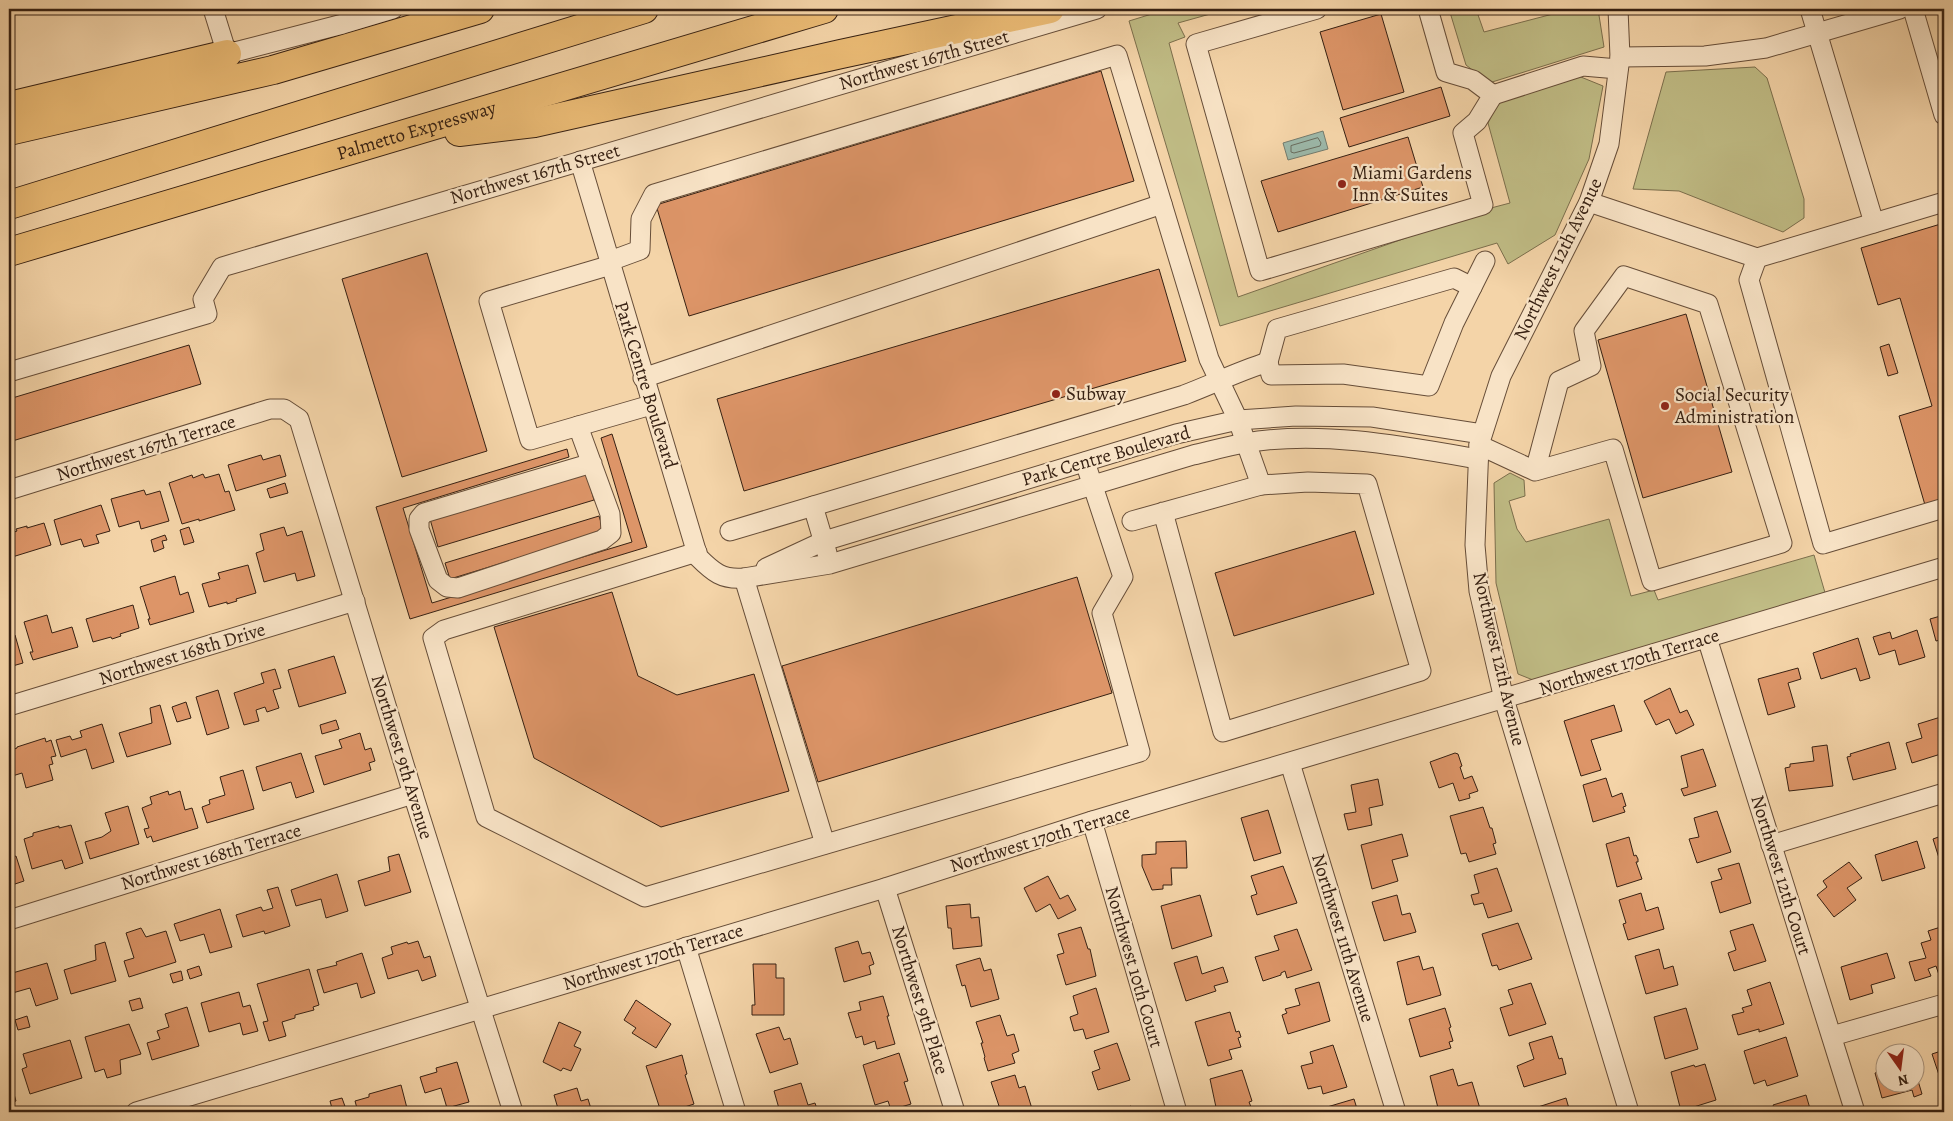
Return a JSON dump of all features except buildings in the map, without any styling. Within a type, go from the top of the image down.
[{"type":"highway","points":[[9,131],[273,70],[480,9]]},
{"type":"highway","points":[[9,205],[644,9]]},
{"type":"highway","name":"Palmetto Expressway","points":[[9,252],[824,9]]},
{"type":"highway","points":[[385,141],[534,123],[1050,9]]},
{"type":"highway","points":[[9,106],[227,54]]},
{"type":"street","points":[[213,9],[227,54],[341,16],[393,9]]},
{"type":"street","name":"Northwest 167th Street","points":[[9,372],[207,314],[203,299],[222,267],[1097,9]]},
{"type":"street","points":[[1317,9],[1196,44],[1260,271],[1483,205],[1462,132],[1477,121],[1493,95],[1583,66],[1705,56],[1758,49],[1900,9]]},
{"type":"street","points":[[1428,9],[1446,72],[1473,80],[1493,95]]},
{"type":"street","name":"Northwest 12th Avenue","points":[[1618,9],[1619,63],[1609,144],[1589,202],[1501,376],[1480,446],[1475,545],[1479,591],[1504,699],[1629,1112]]},
{"type":"street","points":[[1810,9],[1874,223]]},
{"type":"street","points":[[1913,9],[1944,115]]},
{"type":"street","points":[[652,404],[530,440],[489,300],[610,263],[640,250],[641,220],[654,194],[1117,55],[1209,360],[1238,420],[1262,485]]},
{"type":"street","name":"Park Centre Boulevard","points":[[580,161],[696,552],[698,557],[714,573],[734,579],[830,564],[1093,485],[1246,442],[1282,439],[1342,440],[1403,446],[1480,446]]},
{"type":"street","points":[[1589,202],[1757,258],[1944,202]]},
{"type":"street","points":[[643,378],[1162,204]]},
{"type":"street","points":[[1757,258],[1749,280],[1823,544],[1944,508]]},
{"type":"street","points":[[1472,287],[1454,278],[1277,329],[1268,362],[1271,375],[1343,374],[1430,386],[1454,323],[1472,287],[1485,261]]},
{"type":"street","points":[[1480,446],[1535,471],[1613,449],[1652,581],[1782,543],[1708,304],[1624,276],[1584,331],[1591,366],[1559,381],[1535,471]]},
{"type":"street","points":[[730,531],[1184,395],[1220,382],[1244,369],[1268,362]]},
{"type":"street","name":"Northwest 167th Terrace","points":[[9,490],[270,409],[284,409]]},
{"type":"street","name":"Northwest 9th Avenue","points":[[284,409],[299,419],[412,794],[513,1112]]},
{"type":"street","name":"Park Centre Boulevard","points":[[744,578],[824,541],[1176,434],[1238,420],[1296,416],[1372,417],[1480,446]]},
{"type":"street","points":[[578,426],[592,463],[610,514],[611,533],[602,540],[458,588],[447,587],[438,580],[419,529],[419,519],[424,513],[592,463]]},
{"type":"street","points":[[696,552],[444,630],[433,638],[486,817],[645,897],[1140,752],[1102,613],[1123,577],[1085,462]]},
{"type":"street","points":[[1132,521],[1163,512],[1262,485],[1308,482],[1368,484],[1422,671],[1223,732],[1163,512]]},
{"type":"street","points":[[814,506],[830,564]]},
{"type":"street","name":"Northwest 170th Terrace","points":[[136,1112],[885,888],[1092,821],[1944,567]]},
{"type":"street","points":[[744,578],[825,844]]},
{"type":"street","name":"Northwest 168th Drive","points":[[9,706],[355,601]]},
{"type":"street","name":"Northwest 12th Court","points":[[1707,638],[1855,1112]]},
{"type":"street","name":"Northwest 11th Avenue","points":[[1290,763],[1396,1112]]},
{"type":"street","points":[[1771,845],[1944,793]]},
{"type":"street","name":"Northwest 168th Terrace","points":[[9,920],[412,794]]},
{"type":"street","name":"Northwest 10th Court","points":[[1092,821],[1177,1112]]},
{"type":"street","name":"Northwest 9th Place","points":[[885,888],[955,1112]]},
{"type":"street","points":[[686,947],[736,1112]]},
{"type":"street","points":[[1832,1036],[1944,1004]]},
{"type":"shaded area","points":[[1168,9],[1228,9],[1178,23],[1185,37],[1169,43],[1238,297],[1510,203],[1488,123],[1498,102],[1576,75],[1603,86],[1589,159],[1555,235],[1508,264],[1497,243],[1220,326],[1129,21]]},
{"type":"shaded area","points":[[1449,9],[1476,9],[1484,32],[1572,9],[1598,9],[1604,47],[1489,83],[1466,65]]},
{"type":"shaded area","points":[[1755,67],[1767,78],[1804,199],[1804,218],[1783,232],[1679,191],[1633,189],[1666,72]]},
{"type":"shaded area","points":[[1510,473],[1524,480],[1525,496],[1509,501],[1517,529],[1526,542],[1609,519],[1631,596],[1654,590],[1658,600],[1814,555],[1826,596],[1533,680],[1518,674],[1496,583],[1494,483]]},
{"type":"water","points":[[1323,131],[1328,149],[1288,160],[1283,143]]},
{"type":"place","name":"Miami Gardens Inn & Suites","points":[[1342,184]]},
{"type":"place","name":"Subway","points":[[1056,394]]},
{"type":"place","name":"Social Security Administration","points":[[1665,406]]}]
